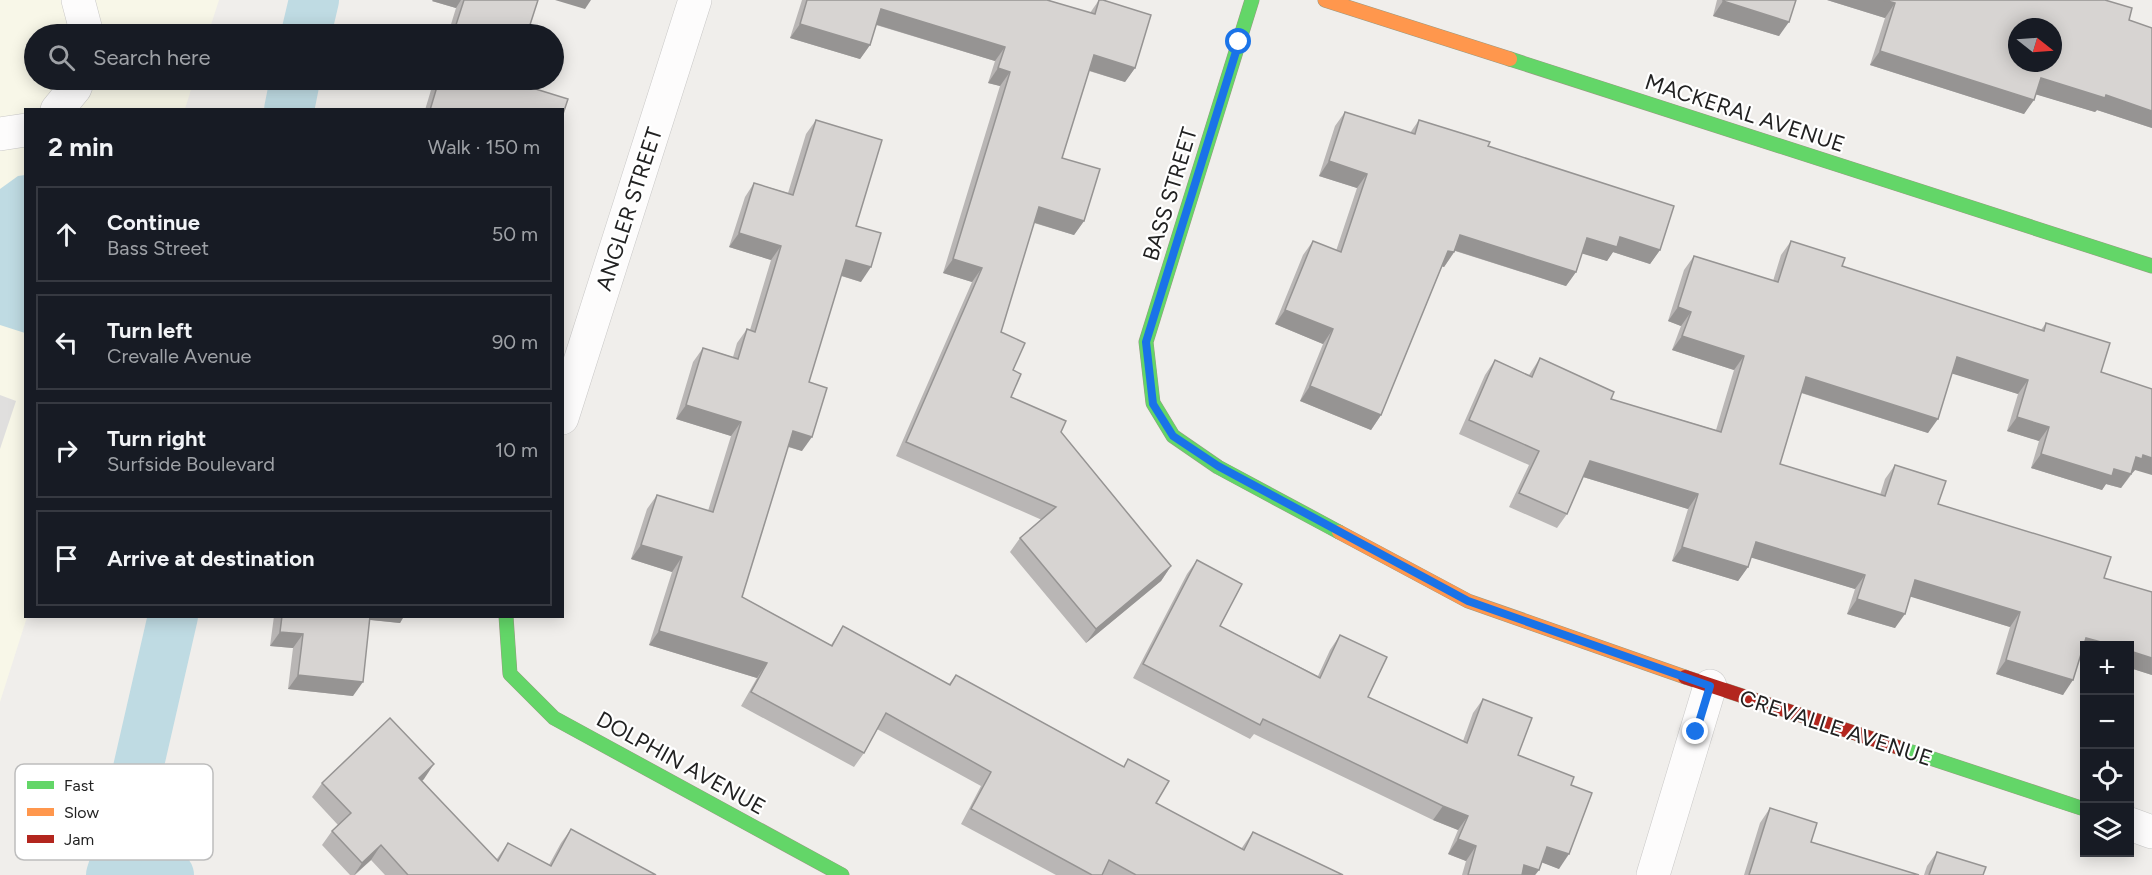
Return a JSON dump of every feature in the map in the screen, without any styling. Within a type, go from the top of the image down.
[{"type":"street","points":[[78,0],[84,24]]},
{"type":"street","name":"ANGLER STREET","points":[[564,412],[695,0]]},
{"type":"street","name":"BASS STREET","points":[[1153,404],[1146,342],[1252,0]]},
{"type":"street","name":"MACKERAL AVENUE","points":[[1326,0],[2152,266]]},
{"type":"street","points":[[59,108],[73,90]]},
{"type":"street","points":[[0,134],[24,130]]},
{"type":"street","name":"CREVALLE AVENUE","points":[[1153,404],[1173,436],[1218,466],[1468,601],[1710,686],[2080,807]]},
{"type":"street","name":"DOLPHIN AVENUE","points":[[506,618],[510,674],[554,717],[842,875]]},
{"type":"street","points":[[1653,875],[1710,686]]},
{"type":"street","points":[[2134,825],[2152,832]]},
{"type":"shaded area","points":[[0,0],[219,0],[211,24],[24,24],[24,90],[191,90],[185,108],[24,108],[24,618],[27,618],[0,702]]},
{"type":"shaded area","points":[[0,395],[16,401],[0,449]]},
{"type":"water","points":[[24,175],[24,333],[0,325],[0,189],[18,176]]},
{"type":"building","points":[[464,0],[538,0],[530,24],[456,24]]},
{"type":"building","points":[[807,0],[1047,0],[1095,14],[1099,0],[1103,0],[1151,15],[1135,68],[1094,55],[1062,158],[1100,169],[1084,221],[1039,207],[1001,332],[1025,343],[1013,370],[1021,374],[1011,397],[1066,421],[1061,432],[1171,566],[1096,629],[1020,538],[1056,507],[906,442],[982,268],[953,259],[1010,72],[998,68],[1005,47],[881,9],[870,45],[800,24]]},
{"type":"building","points":[[1723,0],[1796,0],[1789,22]]},
{"type":"building","points":[[1884,0],[2105,0],[2132,8],[2129,20],[2152,28],[2152,111],[2106,95],[2105,98],[2041,78],[2034,100],[1880,51],[1895,3]]},
{"type":"building","points":[[436,90],[539,90],[568,99],[564,111],[564,108],[431,108]]},
{"type":"building","points":[[1345,112],[1415,134],[1419,120],[1490,142],[1488,146],[1674,206],[1660,250],[1620,237],[1617,247],[1587,238],[1576,272],[1460,235],[1454,252],[1448,251],[1381,415],[1310,386],[1333,329],[1285,310],[1313,241],[1341,252],[1367,174],[1329,161]]},
{"type":"building","points":[[816,120],[882,140],[856,226],[881,233],[871,267],[846,260],[809,382],[827,388],[812,437],[793,431],[742,597],[832,646],[843,626],[950,685],[956,675],[1124,767],[1128,759],[1169,781],[1156,803],[1244,850],[1253,832],[1343,875],[1136,875],[1109,860],[1102,875],[1092,875],[971,809],[991,772],[886,713],[864,753],[751,692],[767,663],[659,631],[682,557],[641,545],[657,495],[713,512],[741,422],[686,405],[703,348],[738,359],[747,329],[755,332],[781,246],[739,233],[754,183],[793,195]]},
{"type":"building","points":[[1791,241],[1845,258],[1842,266],[2044,331],[2046,323],[2110,343],[2101,372],[2152,389],[2152,458],[2143,455],[2142,459],[2136,457],[2131,474],[2114,469],[2112,476],[2041,454],[2049,427],[2017,417],[2028,380],[1957,357],[1938,419],[1806,377],[1780,464],[1885,496],[1895,465],[1946,481],[1938,504],[2111,557],[2104,578],[2152,592],[2152,658],[2134,652],[2134,641],[2097,641],[2086,638],[2085,641],[2080,641],[2080,657],[2073,680],[2006,660],[2020,612],[1915,580],[1905,614],[1857,599],[1865,575],[1756,542],[1748,567],[1682,547],[1698,494],[1590,461],[1567,514],[1519,493],[1539,451],[1469,420],[1495,360],[1532,377],[1540,358],[1614,392],[1611,399],[1721,432],[1744,356],[1682,336],[1691,312],[1678,307],[1694,256],[1778,282]]},
{"type":"building","points":[[1197,560],[1242,584],[1220,626],[1320,678],[1340,635],[1387,657],[1368,697],[1467,743],[1483,699],[1532,718],[1518,755],[1574,777],[1571,785],[1592,793],[1569,854],[1547,847],[1539,870],[1524,865],[1522,875],[1468,875],[1476,846],[1458,839],[1468,816],[1263,719],[1260,725],[1143,664]]},
{"type":"building","points":[[282,618],[370,618],[363,682],[298,675],[303,634],[280,632]]},
{"type":"building","points":[[390,718],[434,764],[419,778],[498,861],[508,843],[551,866],[571,829],[656,875],[408,875],[381,845],[362,863],[332,831],[351,813],[322,783]]},
{"type":"building","points":[[1770,808],[1817,823],[1811,842],[1919,875],[1749,875]]},
{"type":"building","points":[[1937,852],[1986,867],[1983,875],[1929,875]]},
{"type":"waterway","points":[[308,24],[314,0]]},
{"type":"waterway","points":[[289,108],[293,90]]},
{"type":"waterway","points":[[139,764],[173,618]]},
{"type":"waterway","points":[[111,875],[116,860]]},
{"type":"waterway","points":[[143,860],[169,875]]},
{"type":"traffic: fast","points":[[1252,0],[1146,342],[1153,403],[1173,436],[1218,467],[1339,532]]},
{"type":"traffic: fast","points":[[1510,59],[2152,266]]},
{"type":"traffic: fast","points":[[506,618],[510,674],[554,718],[842,875]]},
{"type":"traffic: fast","points":[[1897,747],[2080,808]]},
{"type":"traffic: slow","points":[[1325,0],[1510,59]]},
{"type":"traffic: slow","points":[[1339,532],[1468,601],[1685,677]]},
{"type":"traffic: jam","points":[[1685,677],[1897,747]]},
{"type":"route","points":[[1239,42],[1146,342],[1153,404],[1173,436],[1218,466],[1468,601],[1710,686],[1696,732]]}]
